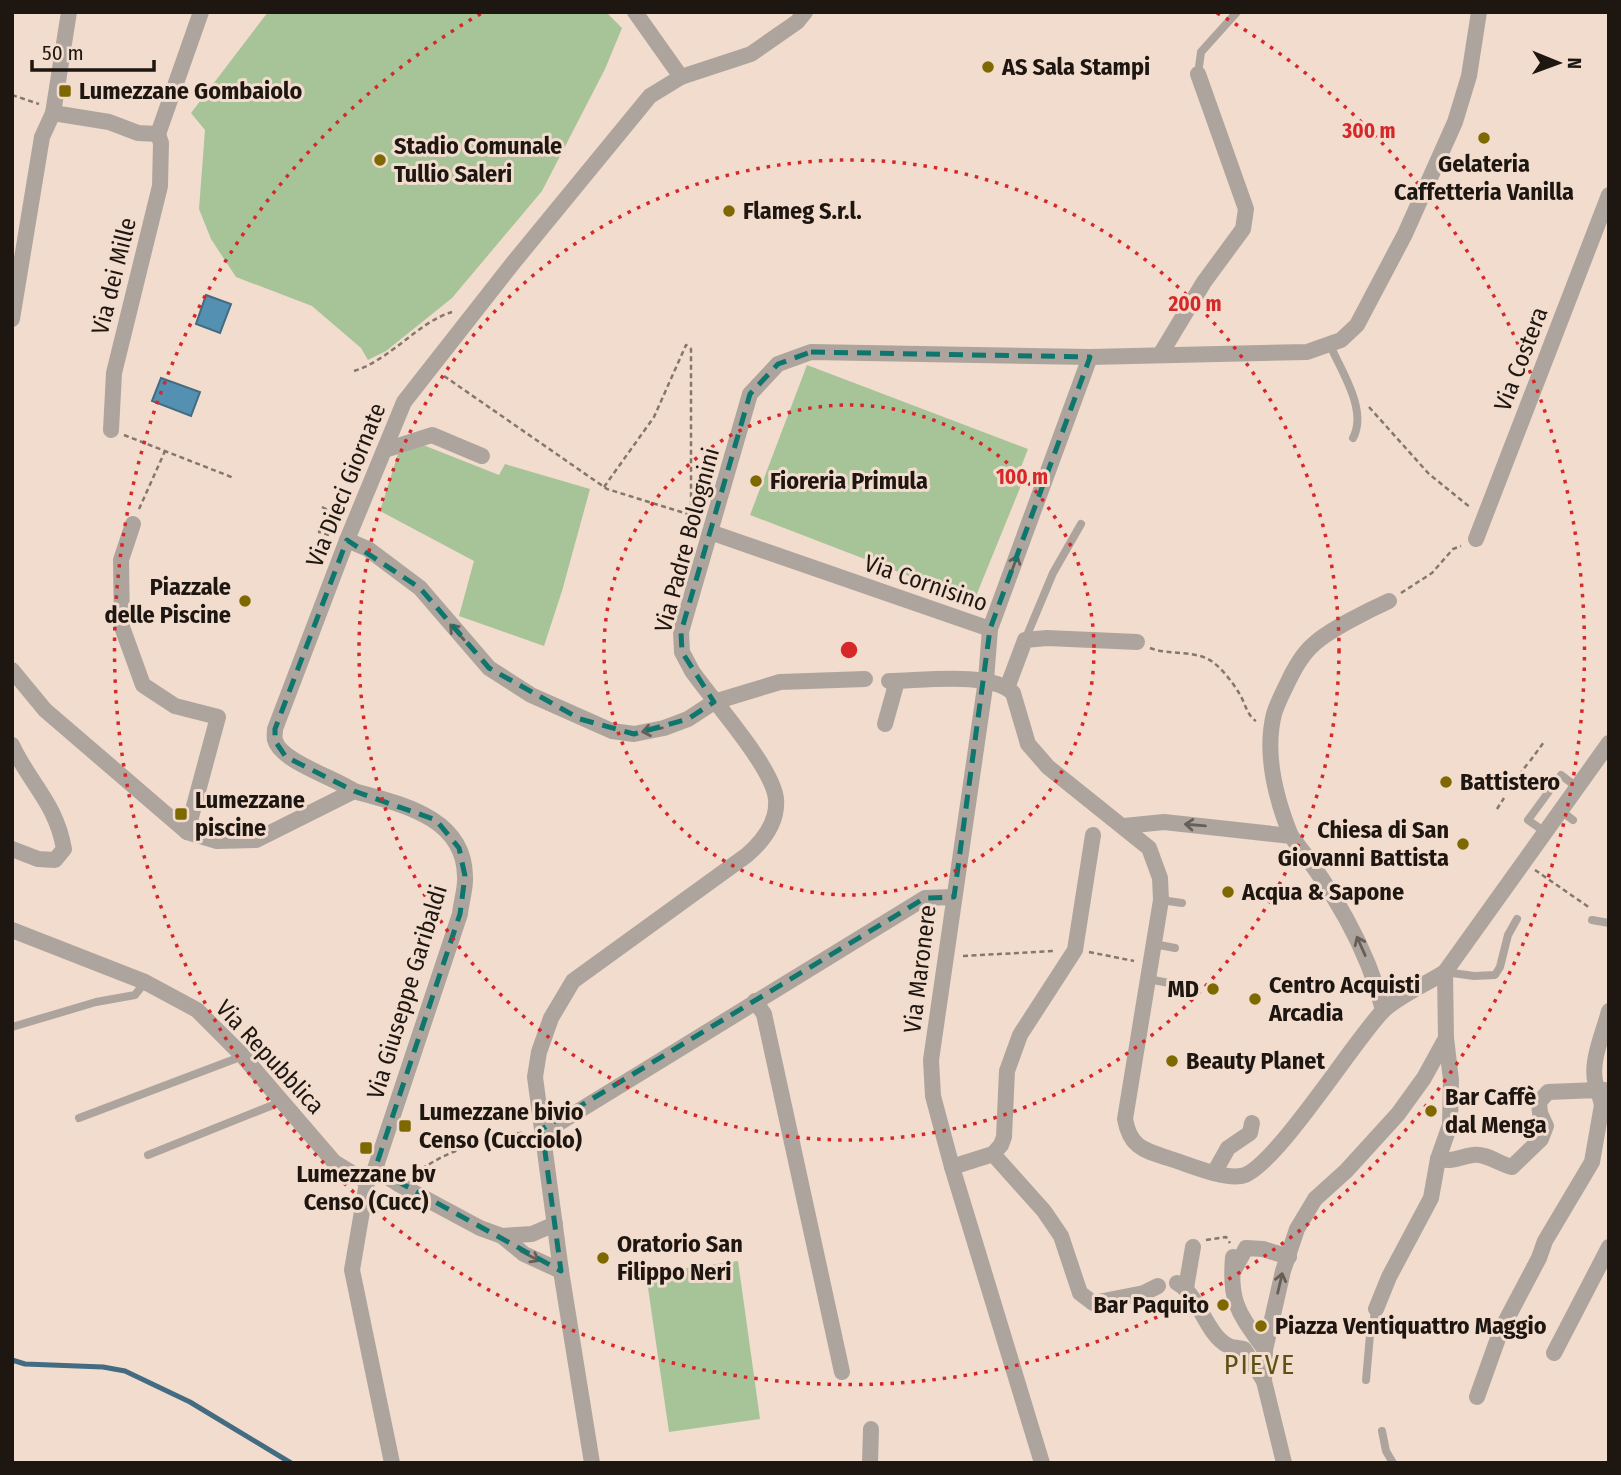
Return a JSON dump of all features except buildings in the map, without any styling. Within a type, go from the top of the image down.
[{"type":"street","points":[[12,318],[41,137],[53,110],[69,12]]},
{"type":"street","name":"Via dei Mille","points":[[111,430],[114,373],[160,186],[161,144],[158,134],[201,12]]},
{"type":"street","points":[[635,12],[681,77]]},
{"type":"street","name":"Via Dieci Giornate","points":[[354,791],[286,757],[275,741],[275,729],[347,540],[404,402],[650,96],[681,77],[751,54],[797,22],[805,12]]},
{"type":"street","name":"Via Padre Bolognini","points":[[592,1463],[561,1271],[535,1077],[538,1052],[551,1018],[573,981],[747,855],[761,843],[771,825],[776,800],[768,774],[692,671],[682,652],[681,632],[750,394],[778,365],[811,352],[1090,357],[1307,352],[1341,340],[1357,325],[1405,234],[1455,122],[1469,76],[1479,12]]},
{"type":"street","points":[[1160,355],[1204,282],[1243,229],[1246,209],[1198,74]]},
{"type":"street","points":[[53,110],[109,122],[138,133],[158,134]]},
{"type":"street","name":"Via Costera","points":[[1476,539],[1609,195]]},
{"type":"street","points":[[990,629],[1090,357]]},
{"type":"street","points":[[385,450],[432,435],[482,456]]},
{"type":"street","points":[[133,524],[121,560],[122,627],[143,685],[175,706],[218,718],[187,832]]},
{"type":"street","name":"Via Cornisino","points":[[710,532],[990,629],[986,680],[954,897]]},
{"type":"street","points":[[347,540],[368,549],[420,588],[489,668],[531,695],[612,732],[634,734],[664,728],[688,719],[714,702],[780,682],[865,679]]},
{"type":"street","points":[[1383,1010],[1374,976],[1353,930],[1291,836],[1275,788],[1270,744],[1275,711],[1292,673],[1314,644],[1369,610],[1389,601]]},
{"type":"street","points":[[1007,688],[1025,640],[1047,638],[1137,642]]},
{"type":"street","points":[[12,670],[45,710],[187,832],[217,841],[256,840],[354,791]]},
{"type":"street","points":[[885,724],[893,681],[986,680],[1007,688],[1013,693],[1028,744],[1048,767],[1124,825],[1149,848],[1160,878],[1161,900],[1125,1119],[1128,1133],[1136,1144],[1147,1152],[1214,1173],[1241,1176],[1258,1168],[1321,1093],[1383,1010],[1445,972],[1545,832],[1567,816],[1577,788],[1609,743]]},
{"type":"street","points":[[12,745],[61,828],[64,849],[55,860],[38,859],[12,849]]},
{"type":"street","name":"Via Giuseppe Garibaldi","points":[[354,791],[411,807],[436,820],[459,848],[465,876],[460,914],[371,1175],[352,1270],[392,1463]]},
{"type":"street","points":[[1124,825],[1164,822],[1291,836]]},
{"type":"street","points":[[952,1167],[993,1154],[1001,1145],[1004,1137],[1007,1071],[1020,1035],[1075,950],[1093,835]]},
{"type":"street","name":"Via Maronere","points":[[542,1129],[559,1123],[925,898],[954,897],[931,1060],[933,1096],[1042,1463]]},
{"type":"street","name":"Via Repubblica","points":[[12,930],[145,982],[197,1010],[242,1054],[334,1162],[371,1175]]},
{"type":"street","points":[[1377,1309],[1389,1277],[1431,1198],[1438,1159],[1450,1125],[1451,1080],[1446,1038],[1445,972]]},
{"type":"street","points":[[755,1001],[764,1014],[842,1372]]},
{"type":"street","points":[[1477,1397],[1501,1331],[1545,1241],[1592,1163],[1603,1090],[1594,1081],[1594,1070],[1609,1011]]},
{"type":"street","points":[[1286,1461],[1274,1427],[1264,1381],[1265,1350],[1283,1271],[1297,1228],[1315,1199],[1346,1171],[1398,1114],[1446,1038]]},
{"type":"street","points":[[1438,1159],[1453,1162],[1473,1154],[1486,1156],[1499,1164],[1512,1167],[1541,1139],[1546,1126],[1540,1113],[1539,1102],[1548,1092],[1603,1090]]},
{"type":"street","points":[[1214,1173],[1228,1148],[1250,1133],[1252,1123]]},
{"type":"street","points":[[993,1154],[1044,1211],[1061,1236],[1080,1293],[1093,1303],[1144,1293],[1158,1286]]},
{"type":"street","points":[[371,1175],[400,1185],[480,1228],[502,1236],[524,1254],[561,1271]]},
{"type":"street","points":[[502,1236],[532,1234],[555,1224]]},
{"type":"street","points":[[1193,1247],[1181,1285],[1226,1345],[1244,1349],[1264,1381]]},
{"type":"street","points":[[1232,1274],[1246,1248],[1263,1249],[1289,1257]]},
{"type":"street","points":[[1553,1353],[1609,1248]]},
{"type":"street","points":[[1233,1257],[1232,1274],[1238,1312],[1265,1350]]},
{"type":"street","points":[[870,1463],[871,1429]]},
{"type":"lane","points":[[1198,74],[1201,52],[1237,12]]},
{"type":"lane","points":[[1330,345],[1357,407],[1356,432],[1353,438]]},
{"type":"lane","points":[[1025,640],[1053,573],[1081,524]]},
{"type":"lane","points":[[1545,832],[1528,820],[1561,775],[1577,788]]},
{"type":"lane","points":[[1161,900],[1182,903]]},
{"type":"lane","points":[[1445,972],[1474,976],[1495,975],[1500,967],[1508,935],[1517,919]]},
{"type":"lane","points":[[1592,920],[1609,923]]},
{"type":"lane","points":[[1154,944],[1175,948]]},
{"type":"lane","points":[[1149,972],[1169,983]]},
{"type":"lane","points":[[12,1027],[96,1002],[135,995],[145,982]]},
{"type":"lane","points":[[79,1118],[242,1054]]},
{"type":"lane","points":[[148,1155],[273,1105],[280,1098]]},
{"type":"lane","points":[[1366,1380],[1370,1335],[1377,1309]]},
{"type":"lane","points":[[1382,1431],[1386,1451],[1394,1463]]},
{"type":"path","points":[[12,95],[53,110]]},
{"type":"path","points":[[354,371],[371,366],[446,314],[459,310],[471,317]]},
{"type":"path","points":[[604,487],[654,417],[686,345],[691,349],[691,515]]},
{"type":"path","points":[[439,382],[445,375],[604,487],[691,515],[710,532]]},
{"type":"path","points":[[1367,403],[1374,415],[1429,474],[1484,519]]},
{"type":"path","points":[[111,430],[233,478]]},
{"type":"path","points":[[133,524],[164,451]]},
{"type":"path","points":[[321,507],[326,509],[319,531],[347,540]]},
{"type":"path","points":[[1389,601],[1432,573],[1453,549],[1476,539]]},
{"type":"path","points":[[1137,642],[1163,653],[1201,655],[1214,663],[1239,692],[1251,719],[1271,729]]},
{"type":"path","points":[[1519,775],[1544,742]]},
{"type":"path","points":[[1497,809],[1504,798]]},
{"type":"path","points":[[1549,880],[1575,898]]},
{"type":"path","points":[[946,957],[1075,950],[1149,972]]},
{"type":"path","points":[[400,1185],[425,1166],[476,1142],[542,1129]]},
{"type":"path","points":[[1193,1247],[1196,1242],[1226,1237],[1233,1257]]},
{"type":"highlighted area","points":[[811,352],[1090,357],[990,629],[954,897],[925,898],[542,1129],[561,1271],[375,1169],[460,914],[465,876],[459,848],[436,820],[354,791],[286,757],[275,741],[275,729],[347,540],[420,588],[489,668],[580,719],[634,734],[688,719],[714,702],[682,652],[681,632],[750,394],[778,364]]},
{"type":"green space","name":"Stadio Comunale Tullio Saleri","points":[[268,12],[606,12],[622,28],[605,69],[542,191],[452,298],[386,351],[368,360],[361,348],[312,306],[236,277],[211,239],[199,209],[205,130],[191,113]]},
{"type":"green space","points":[[807,365],[1028,449],[1016,480],[1022,483],[974,601],[750,515]]},
{"type":"green space","points":[[423,445],[499,475],[505,464],[590,489],[544,646],[459,616],[474,561],[380,511],[398,454]]},
{"type":"green space","points":[[738,1261],[760,1419],[669,1432],[646,1274]]},
{"type":"water","points":[[206,295],[231,304],[220,333],[196,324]]},
{"type":"water","points":[[161,378],[200,392],[191,416],[152,401]]},
{"type":"waterway","points":[[12,1360],[25,1364],[103,1367],[125,1371],[190,1402],[291,1463]]},
{"type":"place","name":"AS Sala Stampi","points":[[988,67]]},
{"type":"place","name":"Lumezzane Gombaiolo","points":[[65,91]]},
{"type":"place","name":"Gelateria Caffetteria Vanilla","points":[[1484,138]]},
{"type":"place","name":"Stadio Comunale Tullio Saleri","points":[[380,160]]},
{"type":"place","name":"Flameg S.r.l.","points":[[729,211]]},
{"type":"place","name":"Fioreria Primula","points":[[756,481]]},
{"type":"place","name":"Piazzale delle Piscine","points":[[245,601]]},
{"type":"place","name":"Battistero","points":[[1446,782]]},
{"type":"place","name":"Lumezzane piscine","points":[[181,814]]},
{"type":"place","name":"Chiesa di San Giovanni Battista","points":[[1463,844]]},
{"type":"place","name":"Acqua & Sapone","points":[[1228,892]]},
{"type":"place","name":"MD","points":[[1213,989]]},
{"type":"place","name":"Centro Acquisti Arcadia","points":[[1255,999]]},
{"type":"place","name":"Beauty Planet","points":[[1172,1061]]},
{"type":"place","name":"Bar Caffè dal Menga","points":[[1431,1111]]},
{"type":"place","name":"Lumezzane bivio Censo (Cucciolo)","points":[[405,1126]]},
{"type":"place","name":"Lumezzane bv Censo (Cucc)","points":[[366,1148]]},
{"type":"place","name":"Oratorio San Filippo Neri","points":[[603,1258]]},
{"type":"place","name":"Bar Paquito","points":[[1223,1305]]},
{"type":"place","name":"Piazza Ventiquattro Maggio","points":[[1261,1326]]},
{"type":"district","name":"PIEVE","points":[[1260,1364]]}]
